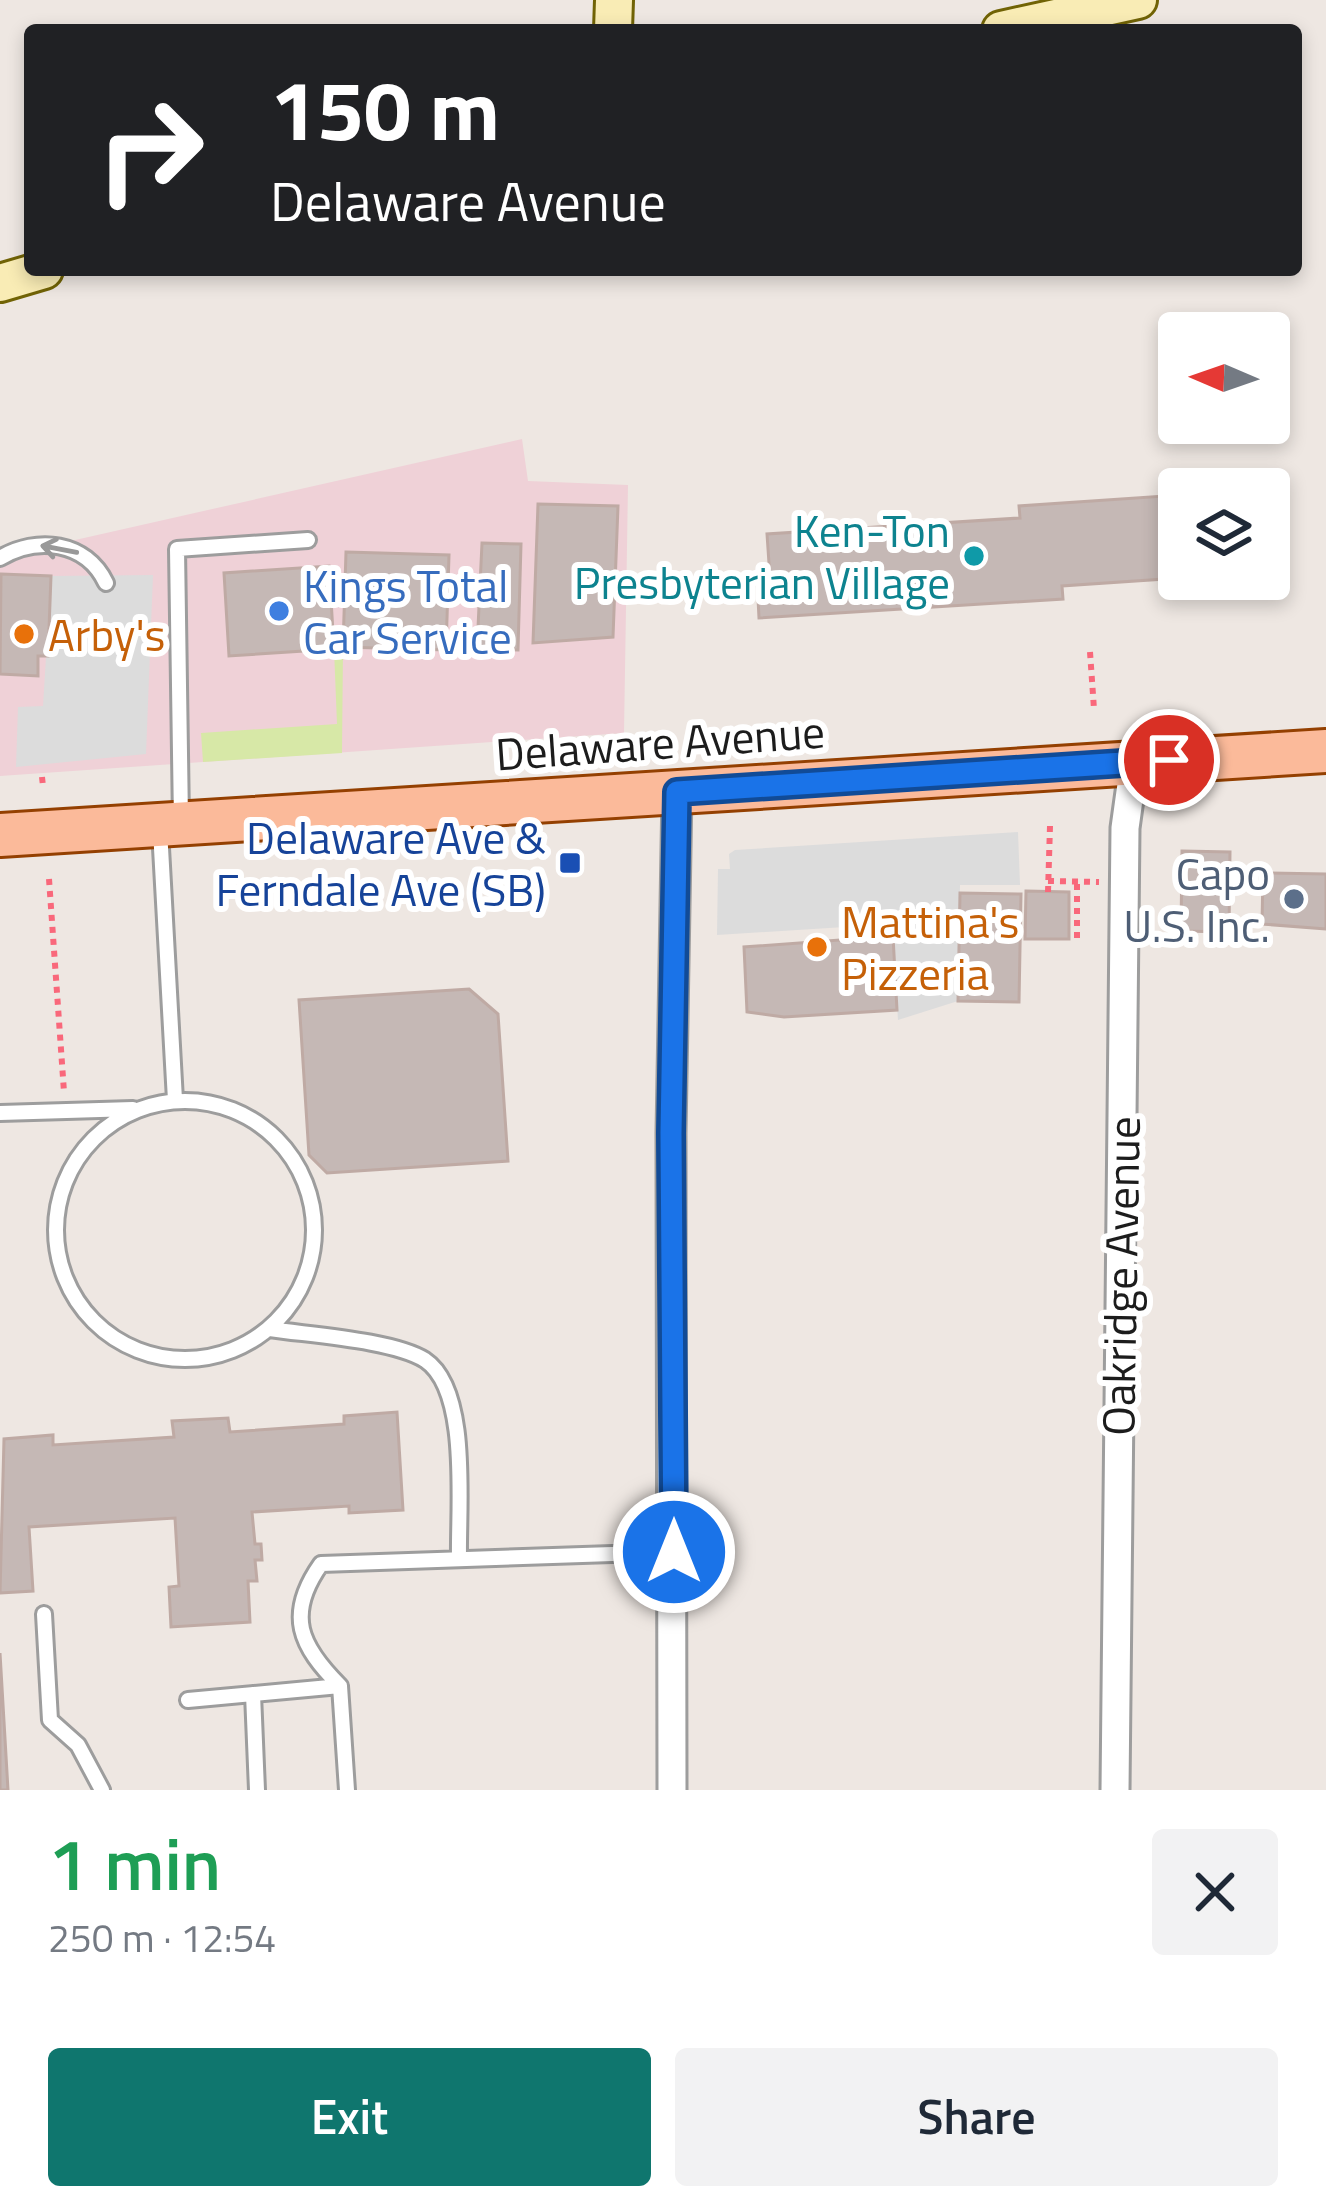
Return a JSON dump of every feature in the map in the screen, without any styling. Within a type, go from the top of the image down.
[{"type":"main road","name":"Delaware Avenue","points":[[0,835],[1326,751]]},
{"type":"street","points":[[1028,24],[1138,0]]},
{"type":"street","name":"Oakridge Avenue","points":[[1115,1790],[1125,828],[1133,763]]},
{"type":"street","points":[[672,1790],[671,1133],[677,792]]},
{"type":"lane","points":[[175,1100],[170,824],[177,549],[308,540]]},
{"type":"lane","points":[[0,558],[33,545],[62,545],[92,563],[106,583]]},
{"type":"lane","points":[[0,1113],[135,1109],[175,1100],[215,1102],[253,1118],[284,1145],[306,1180],[315,1220],[311,1260],[296,1298],[270,1329],[231,1352],[186,1360],[142,1353],[102,1330],[73,1296],[57,1254],[57,1208],[71,1166],[100,1130],[135,1109]]},
{"type":"lane","points":[[270,1329],[372,1344],[425,1360],[450,1390],[457,1439],[459,1556]]},
{"type":"lane","points":[[347,1790],[340,1686],[309,1655],[301,1627],[307,1584],[321,1564],[674,1552]]},
{"type":"lane","points":[[44,1614],[50,1720],[78,1745],[102,1790]]},
{"type":"lane","points":[[188,1700],[340,1686]]},
{"type":"lane","points":[[253,1694],[257,1790]]},
{"type":"path","points":[[1090,652],[1094,709]]},
{"type":"path","points":[[1048,892],[1050,826]]},
{"type":"path","points":[[49,879],[65,1108]]},
{"type":"path","points":[[1048,881],[1102,882]]},
{"type":"path","points":[[1076,938],[1077,881]]},
{"type":"shaded area","points":[[522,439],[528,481],[628,485],[624,733],[0,776],[0,557]]},
{"type":"shaded area","points":[[153,575],[146,754],[16,767],[18,707],[43,706],[51,576]]},
{"type":"shaded area","points":[[1018,832],[1020,885],[960,885],[958,1001],[898,1020],[892,924],[717,935],[718,869],[730,869],[729,854],[735,850]]},
{"type":"green space","points":[[343,647],[342,753],[203,762],[201,733],[337,724],[334,649]]},
{"type":"building","name":"Ken-Ton Presbyterian Village","points":[[1158,496],[1158,579],[1062,586],[1063,599],[759,618],[757,579],[770,578],[767,534],[1020,518],[1019,506]]},
{"type":"building","points":[[538,504],[618,506],[613,637],[533,643]]},
{"type":"building","points":[[482,543],[521,544],[518,650],[477,649]]},
{"type":"building","points":[[346,552],[449,555],[446,650],[343,647]]},
{"type":"building","name":"Kings Total Car Service","points":[[329,566],[334,649],[229,656],[224,573]]},
{"type":"building","name":"Arby's","points":[[1,574],[51,576],[48,656],[38,656],[38,676],[0,674]]},
{"type":"building","points":[[1182,851],[1230,852],[1229,932],[1181,931]]},
{"type":"building","name":"Capo U.S. Inc.","points":[[1263,873],[1326,874],[1326,929],[1262,924]]},
{"type":"building","points":[[1026,891],[1069,892],[1069,939],[1025,939]]},
{"type":"building","points":[[960,893],[1021,894],[1019,1002],[958,1001]]},
{"type":"building","points":[[893,936],[897,1010],[784,1017],[747,1012],[744,947]]},
{"type":"building","points":[[469,989],[498,1014],[508,1161],[327,1173],[309,1155],[299,1000]]},
{"type":"building","points":[[397,1412],[403,1510],[349,1513],[349,1506],[252,1512],[262,1560],[255,1560],[257,1581],[248,1581],[250,1622],[171,1627],[169,1587],[179,1586],[175,1518],[29,1527],[33,1591],[0,1593],[4,1439],[53,1435],[53,1445],[174,1437],[172,1421],[228,1418],[230,1432],[344,1424],[344,1416]]},
{"type":"building","points":[[0,1653],[8,1790],[0,1790]]},
{"type":"place","name":"Ken-Ton Presbyterian Village","points":[[974,556]]},
{"type":"place","name":"Kings Total Car Service","points":[[279,611]]},
{"type":"place","name":"Arby's","points":[[24,634]]},
{"type":"place","name":"Delaware Ave & Ferndale Ave (SB)","points":[[570,863]]},
{"type":"place","name":"Capo U.S. Inc.","points":[[1294,899]]},
{"type":"place","name":"Mattina's Pizzeria","points":[[817,947]]},
{"type":"route","points":[[674,1552],[671,1133],[677,792],[1169,760]]}]
